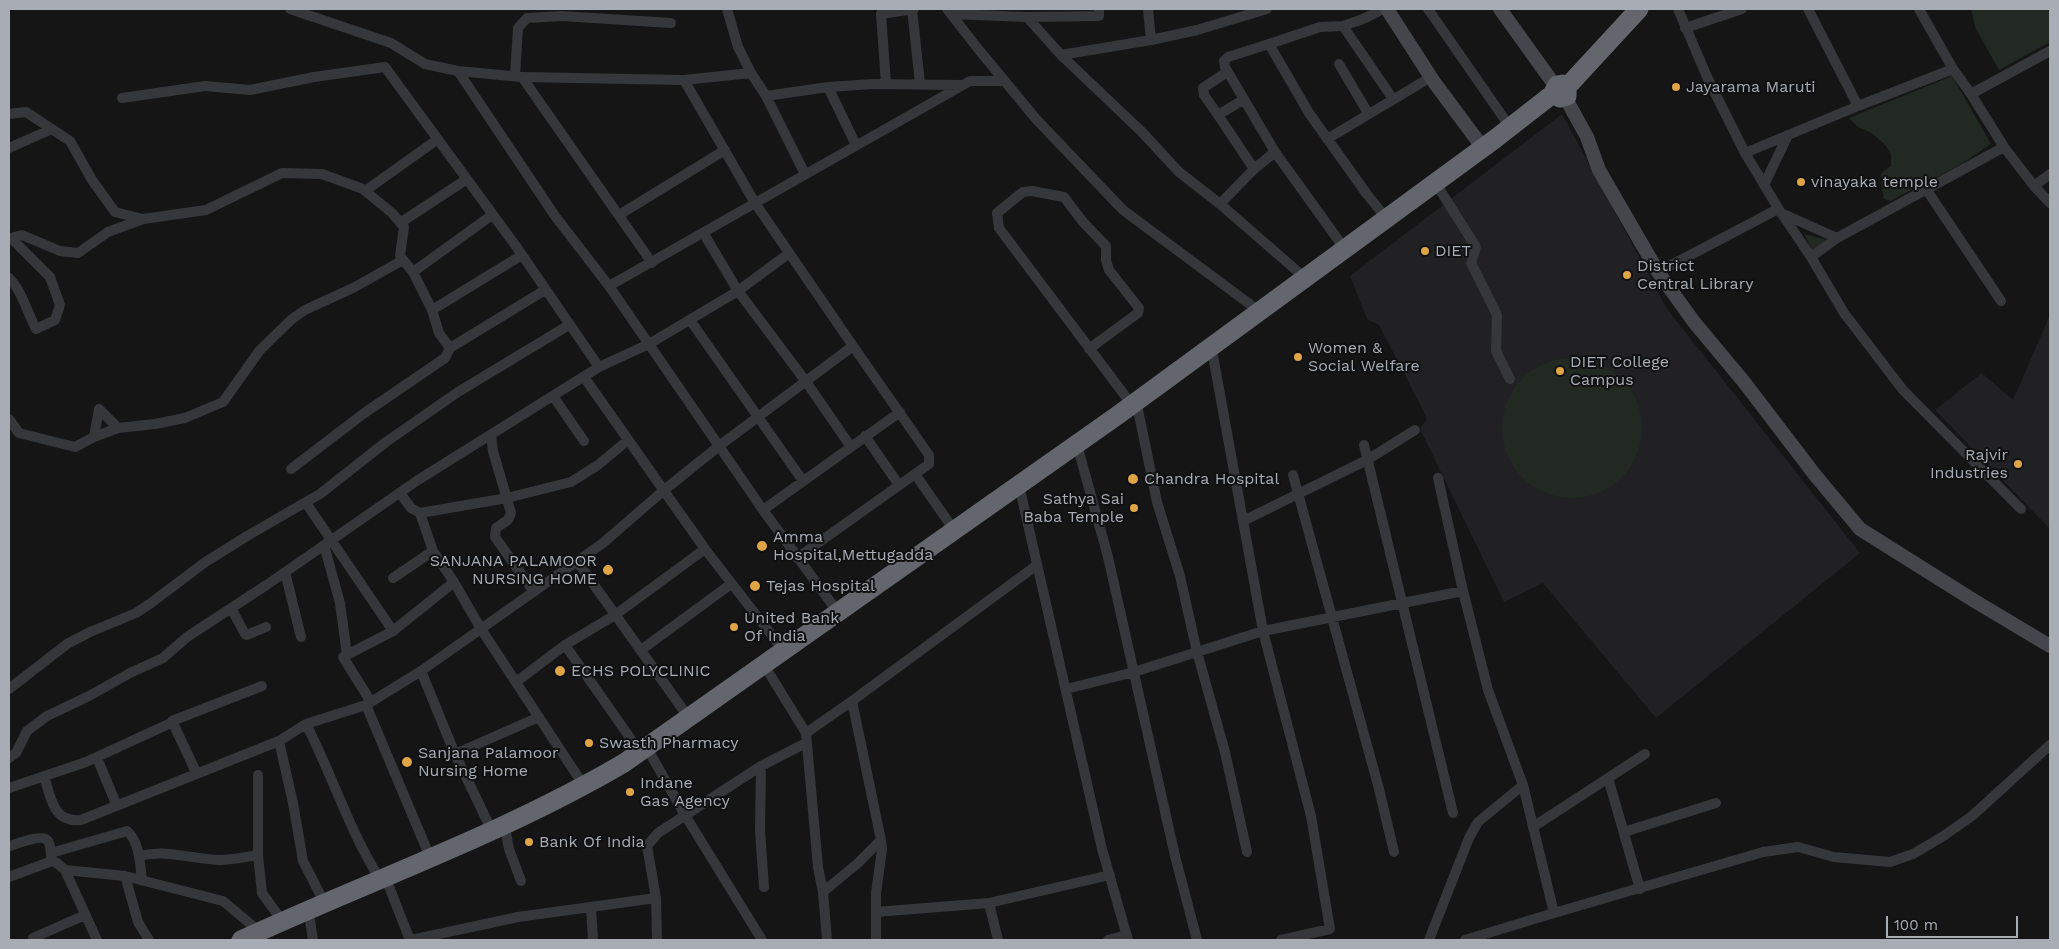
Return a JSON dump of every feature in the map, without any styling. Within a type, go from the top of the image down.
[{"type":"highway","points":[[1210,353],[1259,311],[1304,277],[1560,91],[1629,9]]},
{"type":"highway","points":[[241,940],[265,936],[308,916],[325,904],[384,882],[589,793],[769,673],[840,616],[954,530],[1135,407],[1495,149],[1560,91],[1640,9]]},
{"type":"highway","points":[[265,936],[283,922],[320,914],[430,857],[499,832],[646,754],[689,718],[784,651],[840,616],[1021,494],[1080,452],[1135,407]]},
{"type":"street","points":[[290,9],[391,43],[425,64],[458,71],[518,76],[684,80],[751,73]]},
{"type":"street","points":[[727,9],[738,47],[751,73],[766,96],[805,174]]},
{"type":"street","points":[[886,84],[881,14],[913,9],[920,84]]},
{"type":"street","points":[[949,11],[1027,17],[1099,16],[1099,9]]},
{"type":"street","points":[[1148,9],[1151,40]]},
{"type":"street","points":[[1061,55],[1151,40],[1197,30],[1267,9]]},
{"type":"street","points":[[1344,248],[1275,152],[1227,72],[1224,61],[1228,57],[1320,27],[1343,26],[1383,9]]},
{"type":"street","points":[[1387,9],[1431,77],[1483,148]]},
{"type":"street","points":[[1428,9],[1510,127]]},
{"type":"street","points":[[1500,9],[1560,91],[1587,137],[1599,170],[1658,272],[1694,322],[1860,529],[2050,646]]},
{"type":"street","points":[[1678,9],[1708,79],[1745,153],[1779,211],[1811,257],[1844,313],[1903,390],[2021,509]]},
{"type":"street","points":[[1685,28],[1742,9]]},
{"type":"street","points":[[1808,9],[1858,106]]},
{"type":"street","points":[[1919,9],[1953,69],[2004,147],[2034,186],[2050,203]]},
{"type":"street","points":[[949,11],[1036,119],[1123,210],[1259,311]]},
{"type":"street","points":[[652,263],[518,76],[518,28],[527,18],[562,16],[671,23]]},
{"type":"street","points":[[1027,17],[1061,55],[1141,131],[1178,172],[1220,204],[1304,277]]},
{"type":"street","points":[[1343,26],[1393,99]]},
{"type":"street","points":[[1269,44],[1309,113],[1386,218]]},
{"type":"street","points":[[1971,94],[2050,51]]},
{"type":"street","points":[[1339,64],[1368,113]]},
{"type":"street","points":[[122,98],[205,86],[250,90],[314,77],[385,67],[522,256],[599,367]]},
{"type":"street","points":[[1745,153],[1953,69]]},
{"type":"street","points":[[458,71],[555,216],[610,286],[763,510],[840,616]]},
{"type":"street","points":[[1227,72],[1203,88],[1204,95],[1254,169]]},
{"type":"street","points":[[1327,139],[1431,77]]},
{"type":"street","points":[[684,80],[755,203],[788,254],[929,455],[929,464],[798,558]]},
{"type":"street","points":[[610,286],[964,84],[970,81],[1005,81]]},
{"type":"street","points":[[766,96],[828,87],[886,84],[964,84]]},
{"type":"street","points":[[828,87],[856,146]]},
{"type":"street","points":[[1218,115],[1243,100]]},
{"type":"street","points":[[9,114],[26,112],[70,141],[92,180],[115,212],[143,219]]},
{"type":"street","points":[[9,148],[52,129]]},
{"type":"street","points":[[1764,185],[1788,135]]},
{"type":"street","points":[[365,191],[438,139]]},
{"type":"street","points":[[1811,257],[1837,238],[2004,147]]},
{"type":"street","points":[[619,215],[725,150]]},
{"type":"street","points":[[1220,204],[1254,169],[1275,152]]},
{"type":"street","points":[[9,278],[16,285],[26,312],[36,328],[54,320],[60,306],[50,277],[11,238],[22,235],[60,251],[78,253],[108,232],[143,219],[206,210],[282,173],[322,174],[365,191],[392,213],[404,227],[400,256],[413,272],[432,310],[439,333],[450,348]]},
{"type":"street","points":[[2034,186],[2050,174]]},
{"type":"street","points":[[400,223],[467,179]]},
{"type":"street","points":[[1926,189],[2001,301]]},
{"type":"street","points":[[1440,190],[1476,247],[1471,263],[1497,315],[1496,351],[1510,379]]},
{"type":"street","points":[[1089,349],[1138,313],[1139,308],[1109,270],[1106,260],[1106,246],[1067,200],[1064,197],[1032,191],[1023,192],[997,213],[998,228],[1089,349],[1135,407],[1157,502],[1180,576],[1197,652],[1225,752],[1247,852]]},
{"type":"street","points":[[1658,272],[1779,211]]},
{"type":"street","points":[[1779,211],[1837,238]]},
{"type":"street","points":[[413,272],[492,215]]},
{"type":"street","points":[[704,234],[738,291],[807,382],[851,446]]},
{"type":"street","points":[[9,758],[16,753],[27,731],[47,716],[163,658],[187,637],[490,434],[599,367],[649,344],[690,320],[738,291],[788,254]]},
{"type":"street","points":[[432,310],[522,256]]},
{"type":"street","points":[[9,419],[19,433],[75,446],[118,428],[155,424],[185,418],[223,402],[260,350],[292,319],[403,260]]},
{"type":"street","points":[[292,469],[363,414],[445,358],[450,348],[545,290]]},
{"type":"street","points":[[690,320],[803,481]]},
{"type":"street","points":[[9,689],[67,644],[136,612],[211,559],[320,494],[386,442],[458,392],[569,325]]},
{"type":"street","points":[[44,776],[56,809],[65,820],[81,820],[279,741],[306,724],[368,704],[421,671],[603,543],[719,446],[853,346]]},
{"type":"street","points":[[1210,353],[1263,631],[1312,816],[1330,929],[1334,940]]},
{"type":"street","points":[[584,377],[705,549],[784,651]]},
{"type":"street","points":[[553,396],[584,441]]},
{"type":"street","points":[[94,437],[99,409],[118,428]]},
{"type":"street","points":[[763,510],[900,412]]},
{"type":"street","points":[[1243,521],[1367,460],[1415,430]]},
{"type":"street","points":[[490,434],[511,517],[496,528],[496,538],[534,592]]},
{"type":"street","points":[[865,436],[899,485]]},
{"type":"street","points":[[400,493],[411,508],[420,513],[507,498],[580,478],[628,440]]},
{"type":"street","points":[[1364,446],[1453,813]]},
{"type":"street","points":[[1080,452],[1108,557],[1175,856],[1197,940]]},
{"type":"street","points":[[915,474],[954,530]]},
{"type":"street","points":[[1293,475],[1379,789],[1394,852]]},
{"type":"street","points":[[1438,478],[1463,591],[1488,690],[1524,785],[1554,913]]},
{"type":"street","points":[[1021,494],[1110,875],[1128,938],[1108,940]]},
{"type":"street","points":[[306,503],[328,543],[393,631]]},
{"type":"street","points":[[420,513],[433,551],[454,582],[481,629],[584,786]]},
{"type":"street","points":[[328,543],[340,603],[347,655]]},
{"type":"street","points":[[516,682],[564,645],[615,615],[705,549]]},
{"type":"street","points":[[392,578],[433,551]]},
{"type":"street","points":[[577,561],[689,718]]},
{"type":"street","points":[[657,940],[656,898],[647,846],[658,833],[806,738],[852,701],[1037,566]]},
{"type":"street","points":[[285,572],[301,638]]},
{"type":"street","points":[[430,857],[368,704],[343,657],[393,631],[454,582]]},
{"type":"street","points":[[641,650],[731,584]]},
{"type":"street","points":[[1066,689],[1134,672],[1263,631],[1463,591]]},
{"type":"street","points":[[231,608],[245,634],[247,635],[266,627]]},
{"type":"street","points":[[564,645],[646,754],[685,815],[758,939]]},
{"type":"street","points":[[421,671],[455,754],[509,849],[521,881]]},
{"type":"street","points":[[769,673],[806,738],[827,940]]},
{"type":"street","points":[[9,788],[97,758],[172,721],[262,686]]},
{"type":"street","points":[[852,701],[882,849],[876,893],[876,940]]},
{"type":"street","points":[[455,754],[539,717]]},
{"type":"street","points":[[173,722],[197,774]]},
{"type":"street","points":[[306,724],[322,754],[368,861],[384,882],[410,940],[452,936],[518,917],[656,898]]},
{"type":"street","points":[[279,741],[293,802],[303,861],[325,904]]},
{"type":"street","points":[[1465,940],[1763,852],[1798,847],[1834,857],[1890,862],[1913,854],[1972,816],[2050,745]]},
{"type":"street","points":[[1533,827],[1645,754]]},
{"type":"street","points":[[97,758],[117,806]]},
{"type":"street","points":[[761,766],[760,830],[764,887]]},
{"type":"street","points":[[258,775],[258,855],[262,893],[283,922]]},
{"type":"street","points":[[1608,778],[1640,889]]},
{"type":"street","points":[[1429,940],[1468,838],[1478,822],[1524,785]]},
{"type":"street","points":[[1624,832],[1716,803]]},
{"type":"street","points":[[9,876],[51,857],[125,830],[130,833],[139,856],[142,880]]},
{"type":"street","points":[[9,846],[38,838],[44,838],[48,842],[51,857],[66,870],[97,940]]},
{"type":"street","points":[[822,892],[858,863],[881,840]]},
{"type":"street","points":[[139,856],[160,852],[218,860],[233,860],[258,855]]},
{"type":"street","points":[[66,870],[125,876],[223,901],[265,936]]},
{"type":"street","points":[[876,912],[989,903],[1110,875]]},
{"type":"street","points":[[125,876],[138,922],[149,940]]},
{"type":"street","points":[[989,903],[998,940]]},
{"type":"street","points":[[591,907],[592,940]]},
{"type":"street","points":[[32,940],[85,915]]},
{"type":"street","points":[[308,916],[314,940]]},
{"type":"street","points":[[1281,940],[1330,929]]},
{"type":"shaded area","points":[[1971,9],[2050,9],[2050,42],[1999,70],[1975,27]]},
{"type":"shaded area","points":[[1952,76],[1991,144],[1958,166],[1890,201],[1884,199],[1881,173],[1891,166],[1891,154],[1886,146],[1872,133],[1858,127],[1849,118]]},
{"type":"shaded area","name":"DIET College Campus","points":[[1562,114],[1667,309],[1860,553],[1656,718],[1543,583],[1504,602],[1420,429],[1427,418],[1379,325],[1367,319],[1350,276]]},
{"type":"shaded area","points":[[1804,234],[1827,240],[1813,252]]},
{"type":"shaded area","name":"Rajvir Industries","points":[[2050,315],[2050,529],[1935,410],[1982,373],[2013,400]]},
{"type":"shaded area","points":[[1572,358],[1599,364],[1611,370],[1621,379],[1630,389],[1636,401],[1642,428],[1636,455],[1630,467],[1621,477],[1611,486],[1599,492],[1572,498],[1545,492],[1533,486],[1523,477],[1514,467],[1508,455],[1502,428],[1508,401],[1514,389],[1523,379],[1533,370],[1545,364]]},
{"type":"place","name":"Jayarama Maruti","points":[[1676,87]]},
{"type":"place","name":"vinayaka temple","points":[[1801,182]]},
{"type":"place","name":"DIET","points":[[1425,251]]},
{"type":"place","name":"District Central Library","points":[[1627,275]]},
{"type":"place","name":"Women & Social Welfare","points":[[1298,357]]},
{"type":"place","name":"DIET College Campus","points":[[1560,371]]},
{"type":"place","name":"Rajvir Industries","points":[[2018,464]]},
{"type":"place","name":"Chandra Hospital","points":[[1133,479]]},
{"type":"place","name":"Sathya Sai Baba Temple","points":[[1134,508]]},
{"type":"place","name":"Amma Hospital,Mettugadda","points":[[762,546]]},
{"type":"place","name":"SANJANA PALAMOOR NURSING HOME","points":[[608,570]]},
{"type":"place","name":"Tejas Hospital","points":[[755,586]]},
{"type":"place","name":"United Bank Of India","points":[[734,627]]},
{"type":"place","name":"ECHS POLYCLINIC","points":[[560,671]]},
{"type":"place","name":"Swasth Pharmacy","points":[[589,743]]},
{"type":"place","name":"Sanjana Palamoor Nursing Home","points":[[407,762]]},
{"type":"place","name":"Indane Gas Agency","points":[[630,792]]},
{"type":"place","name":"Bank Of India","points":[[529,842]]}]
